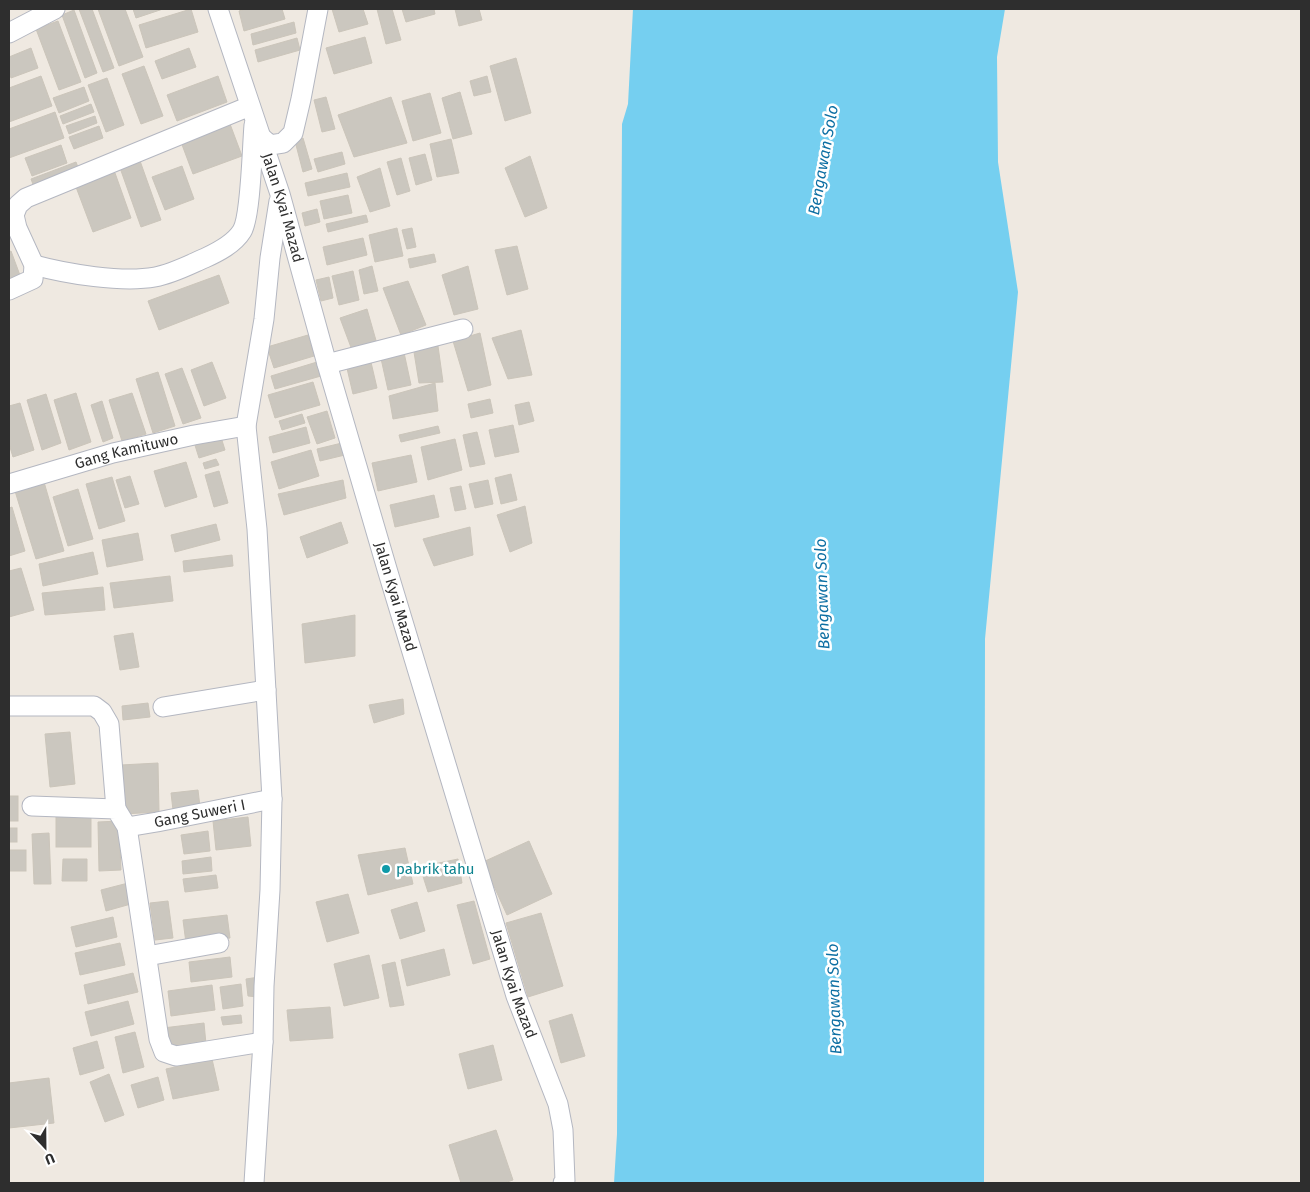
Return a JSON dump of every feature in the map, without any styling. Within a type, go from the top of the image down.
[{"type":"street","points":[[9,33],[55,9]]},
{"type":"street","name":"Jalan Kyai Mazad","points":[[218,9],[280,194],[327,364],[426,704],[516,996],[558,1104],[564,1138],[565,1181],[563,1183]]},
{"type":"street","points":[[262,138],[270,145],[283,143],[293,133],[302,99],[318,9]]},
{"type":"street","points":[[9,290],[33,279],[34,265],[11,210],[22,201],[43,190],[252,112],[247,209],[242,231],[230,243],[184,268],[155,277],[100,277],[34,265]]},
{"type":"street","points":[[254,1183],[263,1042],[272,799],[257,529],[246,426],[264,319],[270,258],[280,194]]},
{"type":"street","points":[[327,364],[463,329]]},
{"type":"street","name":"Gang Kamituwo","points":[[9,484],[113,453],[194,435],[246,426]]},
{"type":"street","points":[[163,707],[266,690]]},
{"type":"street","points":[[9,706],[94,706],[102,712],[109,724],[116,810],[126,827],[159,1039],[164,1052],[176,1056],[263,1042]]},
{"type":"street","name":"Gang Suweri I","points":[[126,827],[272,799]]},
{"type":"street","points":[[32,806],[116,810]]},
{"type":"street","points":[[147,956],[220,943]]},
{"type":"water","name":"Bengawan Solo","points":[[633,9],[1005,9],[997,57],[998,162],[1018,292],[985,639],[984,1183],[614,1183],[617,1134],[622,124],[628,104]]},
{"type":"building","points":[[79,9],[92,9],[114,68],[103,72]]},
{"type":"building","points":[[98,9],[125,9],[143,57],[119,66]]},
{"type":"building","points":[[133,9],[163,9],[136,18]]},
{"type":"building","points":[[191,9],[198,32],[146,48],[139,25]]},
{"type":"building","points":[[245,9],[282,9],[285,19],[244,31],[239,11]]},
{"type":"building","points":[[332,9],[363,9],[368,24],[339,32]]},
{"type":"building","points":[[377,9],[392,9],[401,40],[386,44]]},
{"type":"building","points":[[402,9],[434,9],[435,14],[406,22]]},
{"type":"building","points":[[455,9],[479,9],[482,20],[459,26]]},
{"type":"building","points":[[74,10],[97,73],[85,78],[62,15]]},
{"type":"building","points":[[58,21],[81,82],[59,90],[36,29]]},
{"type":"building","points":[[294,22],[296,33],[253,45],[251,34]]},
{"type":"building","points":[[365,37],[372,63],[334,74],[326,48]]},
{"type":"building","points":[[297,38],[300,50],[258,62],[255,50]]},
{"type":"building","points":[[31,48],[38,68],[11,78],[9,57]]},
{"type":"building","points":[[189,48],[196,67],[162,79],[155,61]]},
{"type":"building","points":[[516,58],[531,113],[505,121],[490,66]]},
{"type":"building","points":[[144,66],[163,116],[141,124],[122,74]]},
{"type":"building","points":[[41,76],[52,106],[9,122],[9,88]]},
{"type":"building","points":[[218,76],[227,102],[177,121],[167,95]]},
{"type":"building","points":[[487,76],[491,92],[474,96],[470,81]]},
{"type":"building","points":[[107,78],[124,125],[106,132],[88,85]]},
{"type":"building","points":[[84,87],[89,101],[59,113],[53,98]]},
{"type":"building","points":[[460,92],[472,134],[453,139],[442,98]]},
{"type":"building","points":[[430,93],[441,133],[413,141],[402,101]]},
{"type":"building","points":[[326,97],[335,129],[322,132],[314,100]]},
{"type":"building","points":[[391,97],[407,143],[354,157],[338,115]]},
{"type":"building","points":[[91,104],[94,112],[63,124],[60,116]]},
{"type":"building","points":[[55,112],[64,138],[9,158],[9,129]]},
{"type":"building","points":[[95,116],[97,123],[69,134],[66,126]]},
{"type":"building","points":[[230,124],[242,156],[193,174],[181,142]]},
{"type":"building","points":[[99,126],[103,138],[74,149],[69,137]]},
{"type":"building","points":[[303,138],[312,169],[303,172],[295,141]]},
{"type":"building","points":[[451,139],[459,173],[437,177],[430,144]]},
{"type":"building","points":[[61,145],[67,163],[32,176],[25,158]]},
{"type":"building","points":[[342,152],[345,164],[318,172],[314,159]]},
{"type":"building","points":[[425,154],[432,180],[416,185],[409,158]]},
{"type":"building","points":[[530,156],[547,208],[525,217],[505,168]]},
{"type":"building","points":[[139,158],[161,220],[141,227],[119,165]]},
{"type":"building","points":[[401,158],[410,191],[397,195],[387,162]]},
{"type":"building","points":[[76,162],[79,170],[34,187],[31,179]]},
{"type":"building","points":[[182,166],[194,199],[165,210],[152,177]]},
{"type":"building","points":[[380,168],[390,206],[370,212],[357,177]]},
{"type":"building","points":[[115,173],[131,218],[93,232],[76,187]]},
{"type":"building","points":[[347,173],[350,187],[308,196],[305,183]]},
{"type":"building","points":[[348,195],[352,213],[324,219],[320,201]]},
{"type":"building","points":[[317,209],[320,222],[305,226],[302,213]]},
{"type":"building","points":[[366,215],[368,222],[328,232],[326,224]]},
{"type":"building","points":[[397,228],[403,256],[375,262],[369,235]]},
{"type":"building","points":[[412,228],[416,247],[407,249],[402,230]]},
{"type":"building","points":[[363,238],[367,255],[327,265],[323,247]]},
{"type":"building","points":[[517,246],[528,289],[507,295],[495,250]]},
{"type":"building","points":[[11,251],[21,278],[9,282],[9,252]]},
{"type":"building","points":[[434,254],[436,262],[410,268],[408,259]]},
{"type":"building","points":[[372,266],[378,291],[364,294],[359,270]]},
{"type":"building","points":[[468,266],[478,309],[454,315],[442,275]]},
{"type":"building","points":[[353,271],[359,300],[339,305],[332,276]]},
{"type":"building","points":[[219,275],[229,303],[159,330],[148,301]]},
{"type":"building","points":[[329,277],[333,298],[321,301],[316,280]]},
{"type":"building","points":[[408,281],[426,325],[401,335],[383,288]]},
{"type":"building","points":[[367,309],[377,344],[352,350],[340,318]]},
{"type":"building","points":[[521,330],[532,375],[508,379],[492,338]]},
{"type":"building","points":[[480,333],[491,385],[468,391],[453,341]]},
{"type":"building","points":[[308,335],[314,356],[274,368],[267,347]]},
{"type":"building","points":[[437,339],[443,382],[419,383],[413,346]]},
{"type":"building","points":[[403,348],[411,385],[388,390],[380,354]]},
{"type":"building","points":[[370,358],[377,388],[353,394],[346,364]]},
{"type":"building","points":[[212,362],[226,398],[204,406],[191,370]]},
{"type":"building","points":[[317,362],[321,376],[275,389],[271,376]]},
{"type":"building","points":[[182,368],[201,418],[183,424],[165,374]]},
{"type":"building","points":[[158,372],[175,426],[153,433],[136,379]]},
{"type":"building","points":[[313,382],[320,405],[275,418],[268,395]]},
{"type":"building","points":[[435,383],[438,411],[393,419],[389,396]]},
{"type":"building","points":[[76,393],[91,442],[69,450],[54,400]]},
{"type":"building","points":[[132,393],[146,434],[122,441],[109,400]]},
{"type":"building","points":[[46,394],[61,443],[42,450],[27,400]]},
{"type":"building","points":[[490,399],[493,413],[471,418],[468,404]]},
{"type":"building","points":[[102,401],[113,438],[103,442],[91,405]]},
{"type":"building","points":[[529,402],[534,421],[519,425],[515,405]]},
{"type":"building","points":[[20,403],[34,450],[13,457],[9,444],[9,406]]},
{"type":"building","points":[[327,411],[335,438],[317,444],[307,417]]},
{"type":"building","points":[[302,414],[305,423],[282,430],[279,421]]},
{"type":"building","points":[[513,425],[519,452],[495,457],[489,430]]},
{"type":"building","points":[[438,426],[440,433],[401,442],[399,435]]},
{"type":"building","points":[[306,427],[310,443],[273,453],[269,437]]},
{"type":"building","points":[[477,432],[485,464],[470,467],[463,435]]},
{"type":"building","points":[[220,434],[225,450],[199,458],[194,442]]},
{"type":"building","points":[[455,439],[462,470],[428,480],[421,447]]},
{"type":"building","points":[[346,442],[349,454],[320,461],[317,449]]},
{"type":"building","points":[[311,450],[319,476],[279,489],[271,462]]},
{"type":"building","points":[[411,455],[417,482],[378,491],[372,463]]},
{"type":"building","points":[[216,459],[219,465],[205,469],[203,463]]},
{"type":"building","points":[[186,462],[197,497],[165,507],[154,471]]},
{"type":"building","points":[[219,471],[228,503],[214,507],[205,475]]},
{"type":"building","points":[[511,474],[517,500],[501,504],[495,478]]},
{"type":"building","points":[[130,476],[139,504],[125,508],[116,480]]},
{"type":"building","points":[[112,477],[125,521],[99,529],[86,484]]},
{"type":"building","points":[[343,480],[346,498],[284,515],[278,494]]},
{"type":"building","points":[[488,480],[493,504],[475,508],[469,484]]},
{"type":"building","points":[[44,482],[64,551],[36,559],[15,491]]},
{"type":"building","points":[[461,486],[466,509],[455,511],[450,488]]},
{"type":"building","points":[[78,489],[93,539],[68,546],[53,497]]},
{"type":"building","points":[[434,495],[439,517],[395,527],[390,505]]},
{"type":"building","points":[[525,506],[532,543],[510,552],[497,515]]},
{"type":"building","points":[[12,507],[25,551],[9,556],[9,508]]},
{"type":"building","points":[[341,522],[348,543],[307,558],[300,537]]},
{"type":"building","points":[[216,524],[220,540],[175,552],[171,535]]},
{"type":"building","points":[[470,527],[473,555],[434,566],[423,539]]},
{"type":"building","points":[[138,533],[143,560],[107,567],[102,540]]},
{"type":"building","points":[[93,552],[98,574],[43,586],[39,564]]},
{"type":"building","points":[[232,555],[233,566],[184,572],[183,561]]},
{"type":"building","points":[[21,568],[34,610],[9,617],[9,571]]},
{"type":"building","points":[[170,576],[173,601],[114,608],[110,583]]},
{"type":"building","points":[[103,587],[105,610],[45,615],[42,593]]},
{"type":"building","points":[[355,615],[355,656],[305,663],[302,624]]},
{"type":"building","points":[[133,633],[139,667],[120,670],[114,636]]},
{"type":"building","points":[[403,699],[404,714],[374,723],[369,705]]},
{"type":"building","points":[[148,703],[150,717],[123,720],[122,706]]},
{"type":"building","points":[[70,732],[75,784],[50,787],[45,734]]},
{"type":"building","points":[[158,763],[159,812],[123,814],[121,765]]},
{"type":"building","points":[[198,790],[200,807],[173,810],[171,793]]},
{"type":"building","points":[[9,796],[18,796],[18,821],[9,821]]},
{"type":"building","points":[[56,814],[91,814],[91,847],[56,847]]},
{"type":"building","points":[[248,817],[251,846],[216,850],[213,821]]},
{"type":"building","points":[[119,821],[121,870],[99,871],[98,822]]},
{"type":"building","points":[[9,828],[17,828],[17,842],[9,842]]},
{"type":"building","points":[[208,831],[210,851],[184,854],[181,835]]},
{"type":"building","points":[[49,833],[51,884],[34,884],[32,834]]},
{"type":"building","points":[[529,841],[552,894],[507,915],[483,862]]},
{"type":"building","name":"pabrik tahu","points":[[405,848],[413,884],[368,895],[358,855]]},
{"type":"building","points":[[9,850],[26,850],[26,871],[9,871]]},
{"type":"building","points":[[211,857],[212,871],[183,874],[182,861]]},
{"type":"building","points":[[63,859],[87,859],[87,881],[62,881]]},
{"type":"building","points":[[458,859],[462,883],[428,892],[420,867]]},
{"type":"building","points":[[216,875],[218,888],[185,892],[183,879]]},
{"type":"building","points":[[132,882],[138,902],[106,911],[101,890]]},
{"type":"building","points":[[348,894],[359,933],[327,942],[316,902]]},
{"type":"building","points":[[168,901],[173,938],[155,940],[150,903]]},
{"type":"building","points":[[474,901],[490,959],[473,964],[457,905]]},
{"type":"building","points":[[417,902],[425,931],[400,939],[391,910]]},
{"type":"building","points":[[541,913],[563,986],[528,997],[506,923]]},
{"type":"building","points":[[227,915],[230,938],[186,943],[183,920]]},
{"type":"building","points":[[113,917],[117,937],[76,947],[71,927]]},
{"type":"building","points":[[120,943],[125,965],[80,975],[75,953]]},
{"type":"building","points":[[444,949],[450,975],[407,986],[401,960]]},
{"type":"building","points":[[369,955],[379,998],[344,1006],[334,964]]},
{"type":"building","points":[[230,957],[232,977],[191,982],[189,962]]},
{"type":"building","points":[[395,962],[404,1005],[390,1007],[382,965]]},
{"type":"building","points":[[133,973],[138,992],[88,1004],[84,985]]},
{"type":"building","points":[[259,977],[258,997],[248,996],[246,979]]},
{"type":"building","points":[[241,984],[243,1006],[223,1009],[220,987]]},
{"type":"building","points":[[212,985],[215,1010],[171,1016],[168,991]]},
{"type":"building","points":[[128,1001],[134,1024],[91,1036],[85,1012]]},
{"type":"building","points":[[330,1007],[333,1038],[290,1041],[287,1010]]},
{"type":"building","points":[[572,1014],[585,1056],[561,1063],[549,1021]]},
{"type":"building","points":[[241,1015],[242,1023],[223,1025],[221,1017]]},
{"type":"building","points":[[204,1023],[206,1044],[165,1049],[163,1028]]},
{"type":"building","points":[[135,1032],[144,1067],[123,1073],[115,1037]]},
{"type":"building","points":[[97,1041],[104,1068],[80,1075],[73,1048]]},
{"type":"building","points":[[493,1045],[502,1080],[468,1089],[459,1054]]},
{"type":"building","points":[[212,1059],[219,1090],[173,1099],[166,1069]]},
{"type":"building","points":[[109,1074],[124,1115],[105,1122],[90,1082]]},
{"type":"building","points":[[158,1077],[164,1100],[138,1108],[131,1085]]},
{"type":"building","points":[[49,1078],[54,1123],[9,1128],[9,1083]]},
{"type":"building","points":[[496,1130],[513,1180],[504,1183],[461,1183],[449,1145]]},
{"type":"place","name":"pabrik tahu","points":[[386,869]]}]
